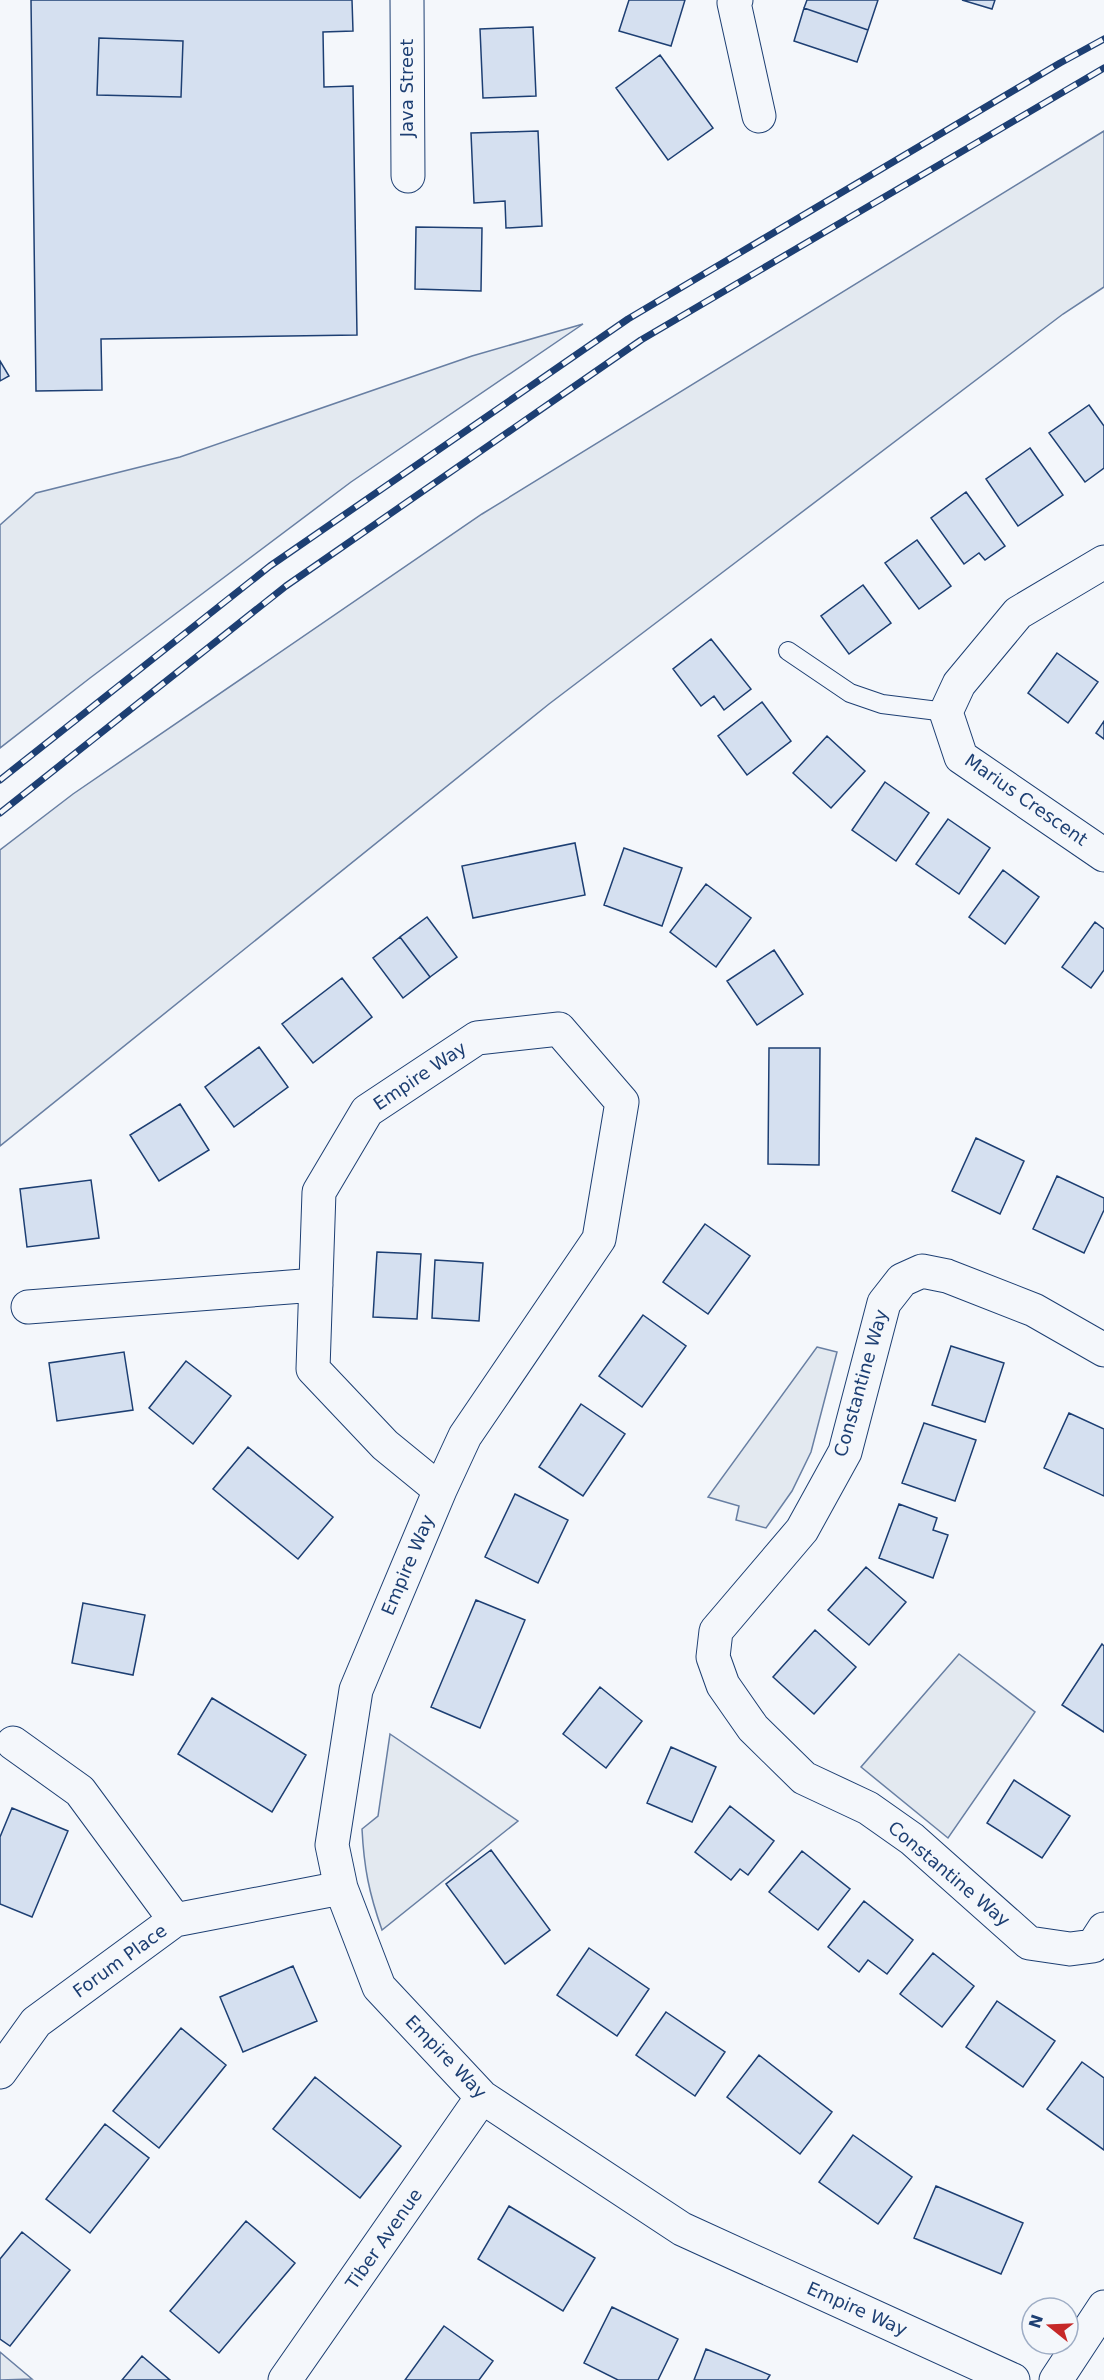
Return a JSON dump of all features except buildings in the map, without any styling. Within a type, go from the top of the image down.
[{"type":"street","name":"Java Street","points":[[407,0],[408,176]]},
{"type":"street","points":[[736,0],[734,3],[759,116]]},
{"type":"street","points":[[946,712],[959,684],[1018,614],[1104,562]]},
{"type":"street","name":"Marius Crescent","points":[[946,712],[962,757],[1104,855]]},
{"type":"street","name":"Empire Way","points":[[440,1490],[385,1445],[313,1369],[319,1192],[367,1111],[477,1038],[559,1029],[622,1102],[599,1239],[465,1436],[356,1690],[332,1845],[341,1888],[379,1987],[482,2097],[682,2229],[1013,2380]]},
{"type":"street","name":"Constantine Way","points":[[1104,1350],[1034,1310],[947,1276],[922,1271],[902,1280],[884,1303],[845,1452],[802,1530],[716,1631],[713,1658],[723,1685],[753,1728],[804,1778],[868,1808],[912,1839],[1029,1943],[1070,1949],[1093,1946],[1104,1929]]},
{"type":"street","points":[[28,1307],[316,1285]]},
{"type":"street","points":[[13,1743],[80,1791],[175,1920]]},
{"type":"street","name":"Forum Place","points":[[0,2072],[36,2022],[175,1920],[341,1888]]},
{"type":"street","name":"Tiber Avenue","points":[[285,2380],[482,2097]]},
{"type":"street","points":[[1056,2380],[1104,2307]]},
{"type":"lane","points":[[788,651],[850,693],[882,704],[946,712]]},
{"type":"shaded area","points":[[1104,131],[1104,287],[1063,314],[549,704],[0,1146],[0,850],[73,794],[482,514]]},
{"type":"shaded area","points":[[583,324],[351,482],[0,748],[0,525],[36,493],[180,457],[472,356]]},
{"type":"shaded area","points":[[817,1347],[837,1352],[811,1452],[792,1491],[766,1528],[736,1520],[739,1506],[708,1497]]},
{"type":"shaded area","points":[[959,1654],[1035,1712],[948,1838],[861,1767]]},
{"type":"shaded area","points":[[390,1734],[518,1821],[382,1930],[368,1880],[362,1829],[378,1816]]},
{"type":"shaded area","points":[[0,2352],[32,2379],[0,2380]]},
{"type":"railway","points":[[0,780],[270,566],[628,319],[1104,39]]},
{"type":"railway","points":[[0,813],[286,586],[641,340],[1104,68]]}]
